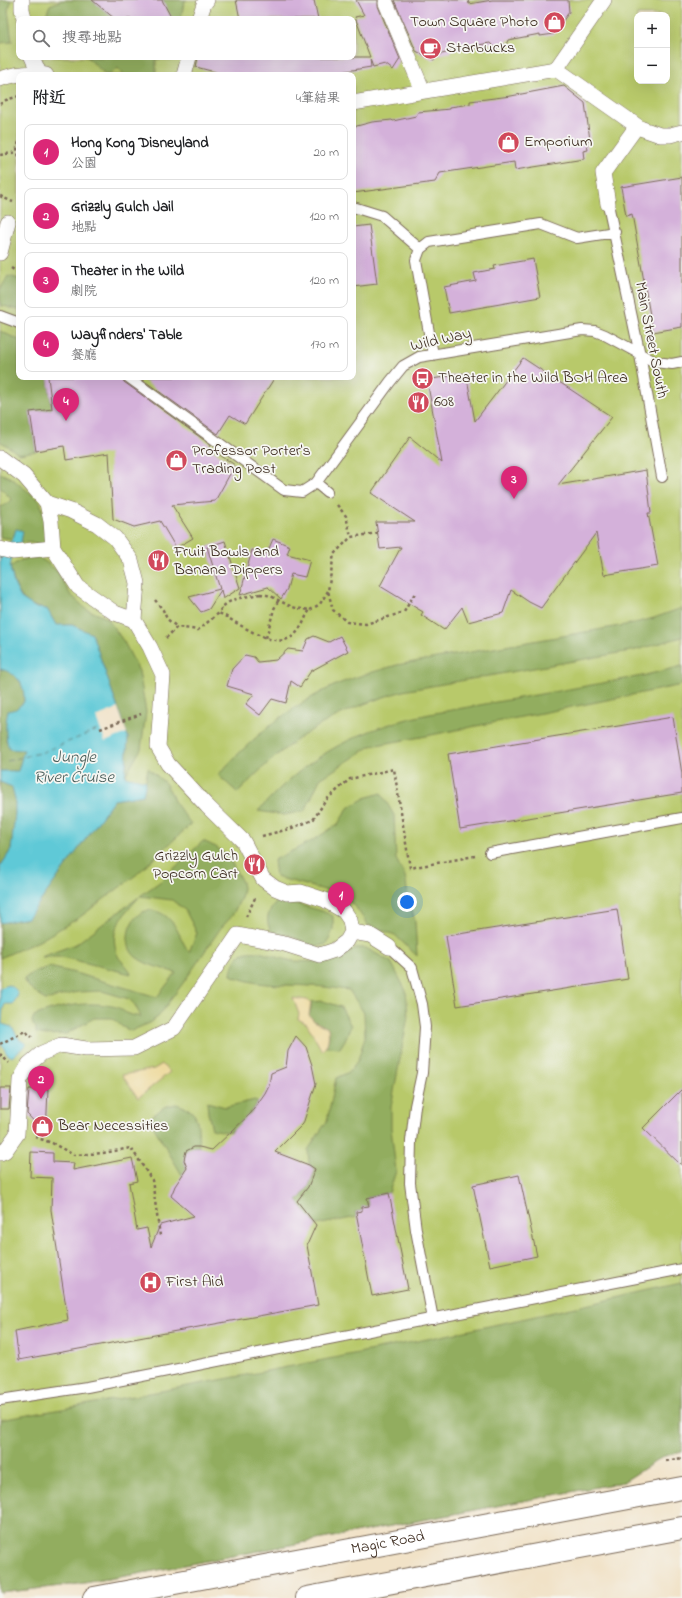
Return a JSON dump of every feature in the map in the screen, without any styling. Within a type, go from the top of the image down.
[{"type":"street","points":[[22,0],[23,16]]},
{"type":"street","points":[[200,16],[206,0]]},
{"type":"street","points":[[556,69],[604,0]]},
{"type":"street","points":[[386,3],[424,91]]},
{"type":"street","points":[[34,60],[41,72]]},
{"type":"street","points":[[185,72],[188,60]]},
{"type":"street","points":[[356,102],[556,69],[637,126],[650,133],[660,136],[670,136],[682,132]]},
{"type":"street","points":[[0,79],[16,74]]},
{"type":"street","points":[[608,204],[603,173],[637,126]]},
{"type":"street","points":[[0,253],[9,221]]},
{"type":"street","points":[[0,458],[24,476],[47,503],[51,521],[53,548],[78,587],[115,613],[134,620]]},
{"type":"street","points":[[0,1153],[5,1151],[18,1132],[20,1080],[29,1064],[42,1053],[61,1045],[86,1049],[134,1048],[174,1028],[238,935],[285,944],[320,954],[335,950],[347,941],[352,932],[350,920],[344,910],[325,900],[301,892],[288,892],[275,888],[263,879],[243,841],[207,806],[164,758],[158,747],[163,675],[150,647],[134,620],[137,583],[131,560],[115,538],[97,524],[71,511],[47,503]]},
{"type":"street","points":[[6,551],[53,548]]},
{"type":"street","points":[[352,932],[370,935],[389,947]]},
{"type":"street","name":"Magic Road","points":[[94,1598],[682,1488]]},
{"type":"street","points":[[308,1598],[682,1528]]},
{"type":"lane","name":"Main Street South","points":[[608,204],[640,354],[662,477]]},
{"type":"lane","points":[[356,208],[382,216],[420,249]]},
{"type":"lane","points":[[433,354],[416,260],[420,249],[429,242],[541,224],[577,238],[615,232]]},
{"type":"lane","points":[[0,316],[16,322]]},
{"type":"lane","name":"Wild Way","points":[[316,483],[403,366],[419,357],[582,330],[595,331],[605,335],[655,362],[672,364],[682,362]]},
{"type":"lane","points":[[132,380],[284,490],[302,492],[316,483],[327,492]]},
{"type":"lane","points":[[490,853],[682,818]]},
{"type":"lane","points":[[389,947],[412,968],[422,1004],[425,1027],[422,1073],[415,1106],[411,1141],[410,1183],[416,1230],[433,1319]]},
{"type":"lane","points":[[0,1400],[87,1387],[682,1269]]},
{"type":"path","points":[[0,104],[6,100],[16,97]]},
{"type":"path","points":[[0,155],[16,152]]},
{"type":"path","points":[[0,196],[16,203]]},
{"type":"path","points":[[327,492],[346,516],[351,537]]},
{"type":"path","points":[[219,613],[266,638],[275,641],[287,640],[301,628],[305,617],[310,610],[320,604],[328,591],[334,554],[351,537],[378,533]]},
{"type":"path","points":[[328,591],[333,610],[347,622],[366,624],[404,612],[415,593]]},
{"type":"path","points":[[136,595],[156,601],[167,619],[177,627],[198,630],[210,622],[219,613],[221,608],[229,602],[260,594],[268,594],[278,601],[293,607],[310,610]]},
{"type":"path","points":[[266,638],[274,609],[278,601]]},
{"type":"path","points":[[150,647],[166,638],[177,627]]},
{"type":"path","points":[[100,729],[161,706]]},
{"type":"path","points":[[243,841],[289,829],[313,820],[326,800],[350,779],[394,769],[410,868],[490,853]]},
{"type":"path","points":[[238,935],[263,879]]},
{"type":"path","points":[[0,1044],[20,1033]]},
{"type":"path","points":[[18,1132],[52,1144],[74,1155],[103,1153],[131,1148],[152,1180],[160,1236]]},
{"type":"path","points":[[666,1461],[682,1458]]},
{"type":"green space","points":[[0,0],[682,0],[682,1452],[664,1456],[623,1482],[78,1584],[0,1593]]},
{"type":"green space","points":[[0,0],[10,0],[11,2],[8,10],[12,42],[0,43]]},
{"type":"green space","points":[[62,0],[92,0],[111,16],[46,16],[50,5]]},
{"type":"green space","points":[[162,0],[187,0],[184,2],[182,16],[160,16],[167,10]]},
{"type":"green space","points":[[90,60],[156,60],[156,72],[121,72],[118,68],[113,72],[103,72]]},
{"type":"green space","points":[[8,276],[16,278],[16,309],[0,305],[0,290]]},
{"type":"green space","points":[[0,331],[16,339],[16,380],[48,380],[52,409],[30,412],[36,451],[19,454],[0,441]]},
{"type":"green space","points":[[0,473],[11,478],[39,500],[46,519],[47,539],[44,544],[21,542],[22,531],[16,529],[13,539],[0,537],[0,508],[12,500],[0,487]]},
{"type":"green space","points":[[39,557],[57,571],[70,594],[86,609],[107,618],[124,642],[139,671],[146,712],[141,749],[125,776],[128,737],[92,634],[72,625],[56,625],[47,609],[31,604],[21,596],[17,590],[10,567],[21,560]]},
{"type":"green space","points":[[682,608],[682,637],[636,650],[403,691],[355,708],[313,729],[275,757],[238,793],[218,775],[259,735],[289,712],[321,692],[352,678],[397,665],[631,624]]},
{"type":"green space","points":[[682,666],[682,685],[371,746],[320,779],[305,811],[284,815],[258,811],[277,791],[317,759],[360,735],[383,726],[435,713],[642,676]]},
{"type":"green space","points":[[0,669],[10,672],[16,677],[21,683],[24,692],[24,702],[11,719],[6,741],[25,750],[18,771],[0,771]]},
{"type":"green space","points":[[148,768],[165,783],[174,801],[191,824],[136,875],[80,917],[39,941],[0,958],[0,923],[28,918],[114,800],[143,795]]},
{"type":"green space","points":[[0,782],[12,787],[15,799],[15,814],[11,850],[0,867]]},
{"type":"green space","points":[[381,793],[394,815],[396,859],[405,876],[408,896],[415,921],[417,956],[395,935],[368,925],[355,906],[340,894],[276,877],[274,860],[312,841],[338,824],[348,808],[365,798]]},
{"type":"green space","points":[[203,841],[216,847],[228,856],[242,882],[243,888],[241,898],[232,916],[220,929],[158,1017],[131,1031],[121,1026],[113,1018],[94,1018],[66,1034],[46,1035],[36,1033],[36,1028],[32,1021],[34,1016],[54,1009],[74,1005],[106,1005],[141,1017],[135,1005],[129,999],[102,991],[78,992],[45,1000],[28,986],[24,979],[32,973],[49,967],[157,997],[176,973],[150,965],[136,957],[130,950],[128,941],[129,931],[132,922],[138,915],[146,911],[156,911],[171,921],[189,952],[197,933],[185,910],[172,900],[140,896],[161,881]]},
{"type":"green space","points":[[139,897],[123,916],[116,930],[115,937],[117,954],[131,974],[62,957],[41,957],[76,944]]},
{"type":"green space","points":[[280,899],[322,911],[333,916],[333,930],[327,944],[314,947],[289,935],[273,934],[268,924],[268,915],[272,907]]},
{"type":"green space","points":[[356,948],[366,948],[391,962],[406,991],[408,1016],[391,1107],[391,1128],[396,1171],[389,1193],[367,1198],[369,1206],[362,1207],[362,1211],[355,1212],[357,1217],[316,1225],[297,1201],[308,1187],[316,1170],[309,1165],[308,1150],[327,1121],[336,1078],[349,1072],[358,1060],[365,1037],[364,1013],[349,990],[319,986],[279,985],[250,982],[231,975],[238,956],[245,953],[261,953],[291,961],[320,962],[339,957]]},
{"type":"green space","points":[[323,1001],[341,1007],[351,1026],[340,1048],[326,1047],[329,1037],[328,1028],[314,1021],[309,1015],[311,1002]]},
{"type":"green space","points":[[255,1100],[258,1103],[246,1119],[234,1130],[226,1132],[212,1129],[207,1102],[225,1107]]},
{"type":"green space","points":[[176,1104],[190,1110],[198,1125],[199,1147],[194,1147],[184,1160],[187,1171],[182,1175],[149,1119],[164,1107]]},
{"type":"green space","points":[[682,1283],[682,1452],[664,1456],[623,1482],[137,1574],[78,1584],[0,1593],[0,1420],[171,1389],[427,1339]]},
{"type":"sand","points":[[293,998],[311,1002],[309,1015],[314,1021],[328,1028],[328,1040],[322,1051],[307,1024],[298,1019],[299,1014]]},
{"type":"sand","points":[[162,1064],[170,1072],[138,1098],[122,1075],[154,1069]]},
{"type":"water","name":"Jungle River Cruise","points":[[16,529],[23,531],[21,542],[13,552],[10,567],[14,584],[21,598],[36,608],[47,609],[56,625],[72,625],[92,634],[128,737],[125,776],[146,781],[143,795],[114,800],[28,918],[0,923],[0,867],[11,850],[15,799],[12,787],[0,782],[0,771],[18,771],[24,750],[9,749],[6,730],[8,711],[16,709],[24,702],[23,688],[19,680],[13,675],[0,669],[0,556],[3,550],[13,539]]},
{"type":"water","points":[[8,985],[14,988],[18,995],[13,1004],[5,1004],[3,1009],[2,1024],[12,1027],[20,1040],[27,1044],[12,1057],[7,1054],[0,1042],[0,988]]},
{"type":"pier","points":[[118,708],[127,733],[105,742],[96,717]]},
{"type":"building","points":[[92,0],[162,0],[170,16],[111,16]]},
{"type":"building","points":[[236,0],[314,0],[317,16],[239,16]]},
{"type":"building","points":[[356,0],[378,0],[378,6],[400,59],[393,70],[385,64],[373,67],[370,59],[371,67],[340,72],[215,72],[196,67],[197,60],[356,60],[356,57],[370,57],[356,20],[356,17],[364,15]]},
{"type":"building","points":[[394,0],[468,0],[469,4],[492,0],[568,0],[569,12],[554,34],[540,36],[540,34],[508,40],[506,45],[494,47],[490,43],[450,50],[451,52],[437,55],[434,60],[416,51]]},
{"type":"building","name":"Emporium","points":[[564,86],[585,103],[590,140],[586,140],[588,150],[583,151],[584,159],[515,170],[514,162],[440,173],[435,182],[356,193],[356,126],[372,122],[393,121],[416,116],[418,112],[450,109],[450,107],[470,104],[470,101],[511,96]]},
{"type":"building","points":[[682,177],[682,327],[653,332],[632,214],[626,216],[621,187]]},
{"type":"building","points":[[369,225],[377,284],[356,287],[356,227]]},
{"type":"building","points":[[533,259],[540,297],[449,313],[444,287],[476,281],[474,273],[495,269],[494,266]]},
{"type":"building","points":[[523,358],[612,417],[558,485],[646,470],[651,513],[648,513],[658,566],[604,575],[596,533],[541,608],[511,590],[503,613],[468,622],[462,607],[444,630],[421,615],[423,612],[380,586],[401,547],[380,549],[376,522],[415,522],[371,493],[410,437],[442,463],[427,380],[466,373],[475,421]]},
{"type":"building","name":"Professor Porter's Trading Post","points":[[48,380],[123,380],[211,445],[209,448],[235,465],[215,501],[172,505],[193,538],[176,548],[160,521],[134,527],[113,519],[109,453],[66,460],[64,446],[36,451],[30,412],[52,409]]},
{"type":"building","points":[[143,380],[273,380],[245,424],[230,415],[218,434]]},
{"type":"building","points":[[273,539],[290,546],[287,554],[310,560],[305,577],[291,574],[287,589],[281,599],[268,587],[240,595],[252,550],[267,553]]},
{"type":"building","points":[[225,541],[240,588],[223,599],[221,590],[209,609],[201,612],[189,597],[220,589],[207,547]]},
{"type":"building","points":[[314,636],[329,642],[340,636],[348,651],[311,671],[300,687],[291,681],[286,703],[272,699],[260,715],[246,704],[254,694],[227,686],[232,669],[245,655],[254,657],[258,662],[276,660],[288,649],[303,651],[308,639]]},
{"type":"building","points":[[673,717],[682,774],[682,793],[460,829],[448,754]]},
{"type":"building","points":[[617,909],[628,979],[457,1006],[446,936]]},
{"type":"building","points":[[296,1036],[306,1047],[316,1084],[303,1124],[275,1152],[309,1165],[315,1169],[308,1187],[297,1201],[316,1225],[307,1245],[318,1305],[19,1360],[15,1331],[68,1320],[51,1210],[52,1178],[30,1177],[31,1152],[53,1153],[53,1162],[74,1163],[73,1170],[132,1158],[137,1181],[129,1183],[137,1230],[147,1228],[151,1247],[160,1225],[194,1216],[171,1196],[175,1186],[187,1168],[184,1160],[186,1151],[194,1147],[212,1150],[251,1113],[269,1085],[271,1073],[286,1067],[288,1051]]},
{"type":"building","points":[[0,1088],[11,1088],[9,1109],[0,1109]]},
{"type":"building","points":[[29,1089],[48,1089],[46,1134],[27,1114]]},
{"type":"building","points":[[682,1089],[682,1166],[643,1128]]},
{"type":"building","points":[[519,1175],[537,1256],[490,1266],[473,1185]]},
{"type":"building","points":[[389,1193],[408,1289],[372,1296],[356,1212],[362,1211],[362,1207],[369,1206],[367,1198]]},
{"type":"ferry route","points":[[7,761],[43,752],[100,729]]},
{"type":"place","name":"Town Square Photo","points":[[554,22]]},
{"type":"place","name":"Starbucks","points":[[430,48]]},
{"type":"place","name":"Emporium","points":[[508,142]]},
{"type":"place","name":"Theater in the Wild BOH Area","points":[[422,378]]},
{"type":"place","name":"608","points":[[419,402]]},
{"type":"place","name":"Wayfinders' Table","points":[[66,421]]},
{"type":"place","name":"Professor Porter's Trading Post","points":[[177,460]]},
{"type":"place","name":"Theater in the Wild","points":[[514,499]]},
{"type":"place","name":"Fruit Bowls and Banana Dippers","points":[[158,561]]},
{"type":"place","name":"Grizzly Gulch Popcorn Cart","points":[[254,865]]},
{"type":"place","name":"Hong Kong Disneyland","points":[[341,915]]},
{"type":"place","name":"Grizzly Gulch Jail","points":[[41,1099]]},
{"type":"place","name":"Bear Necessities","points":[[43,1126]]},
{"type":"place","name":"First Aid","points":[[151,1282]]}]
